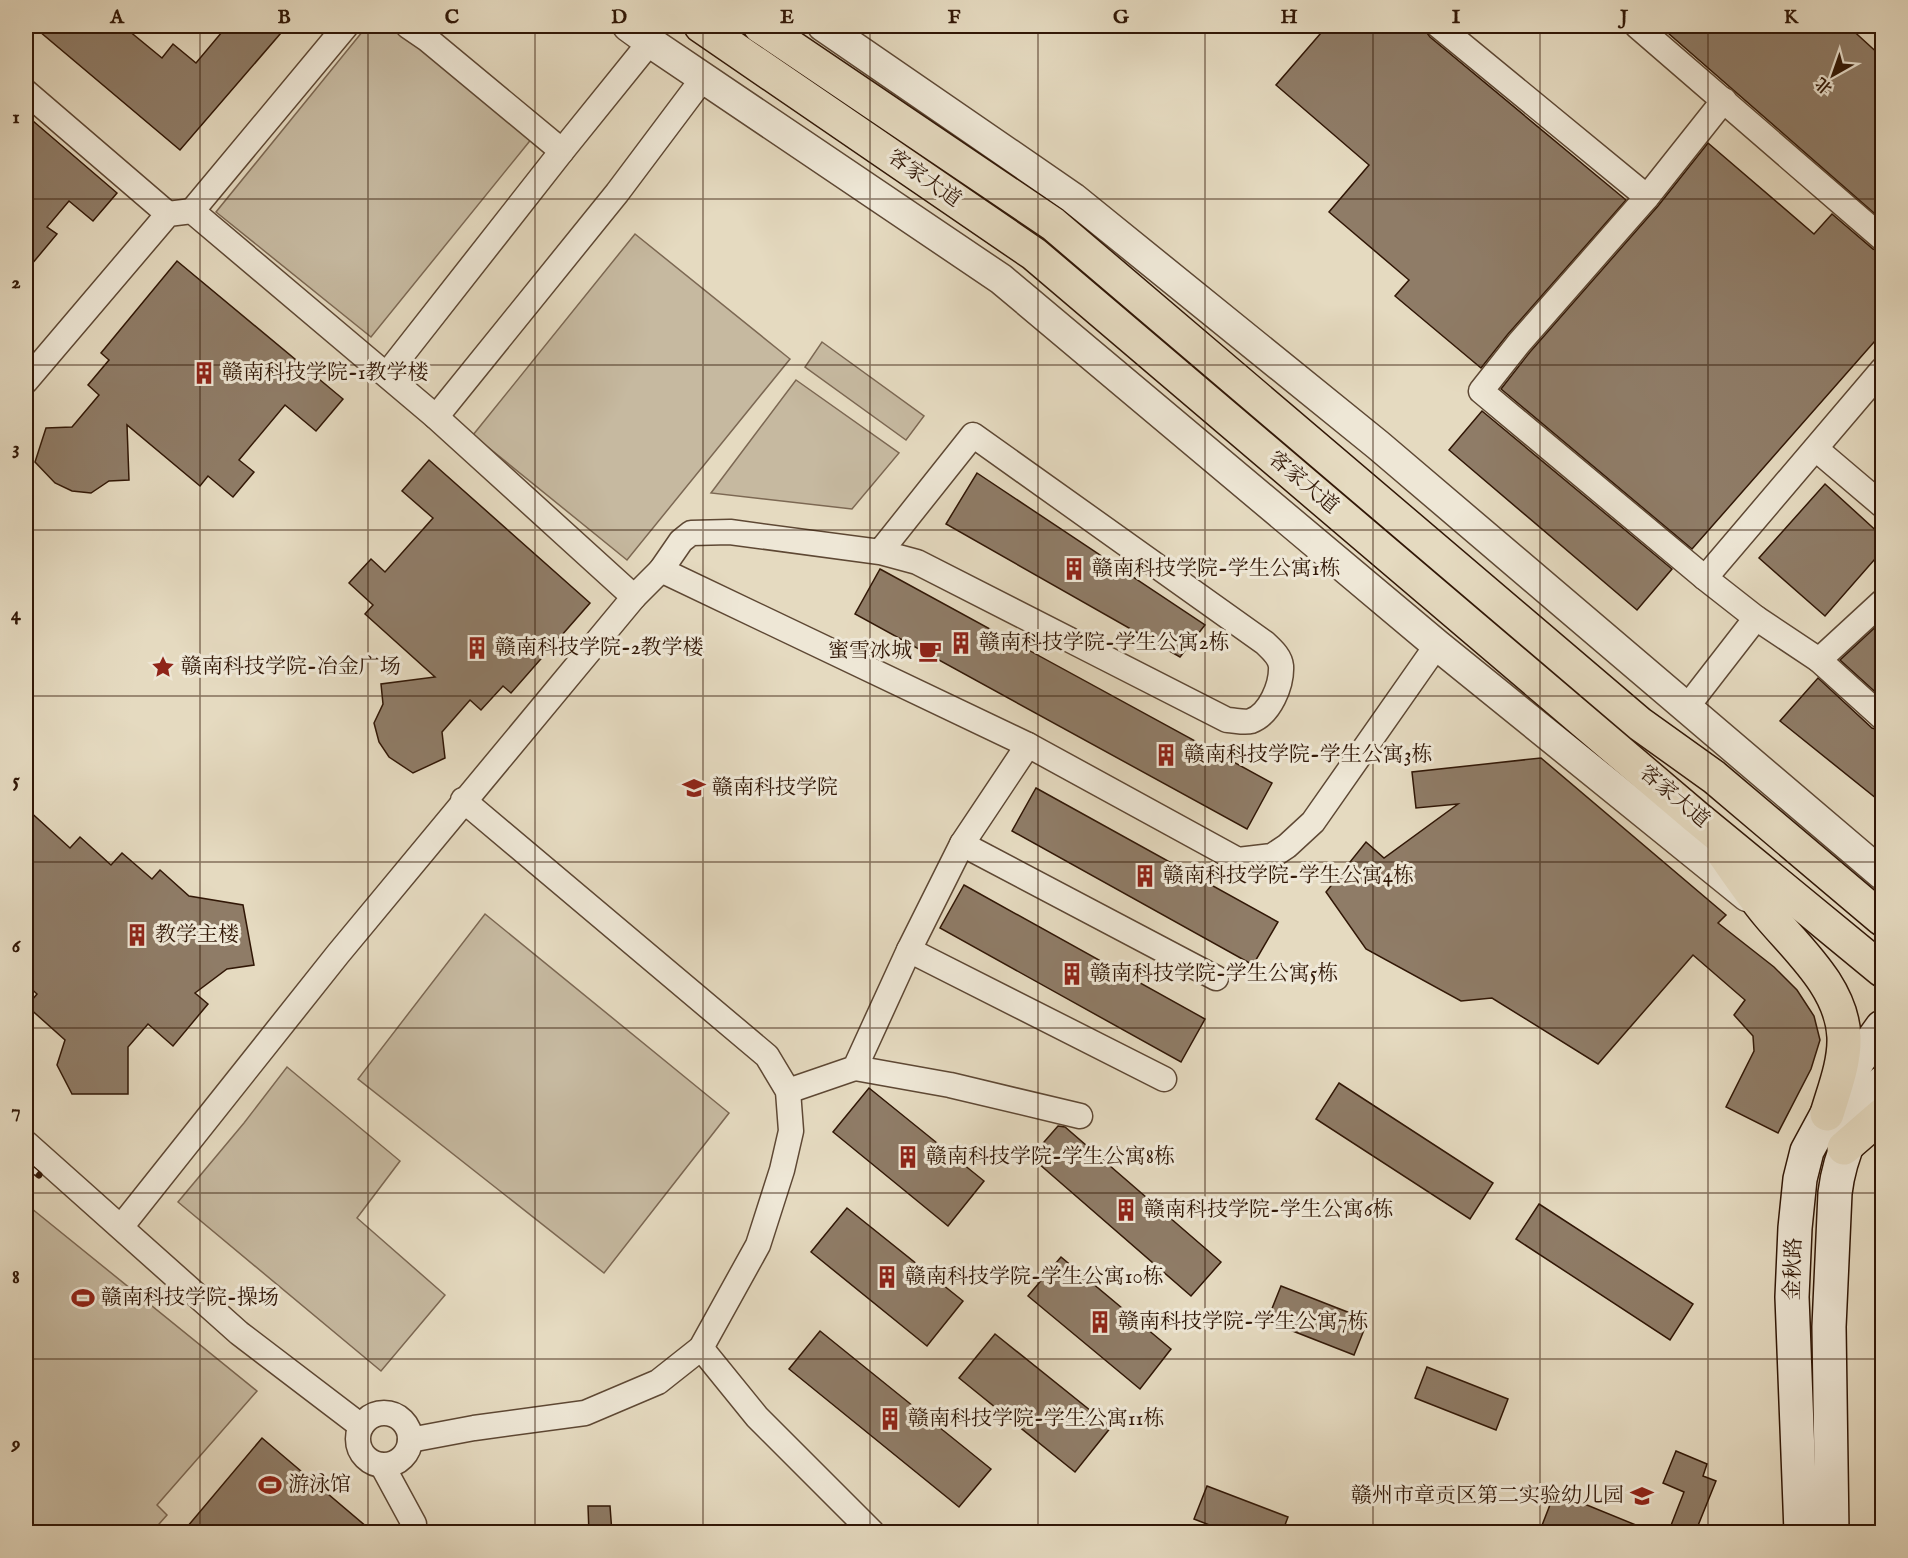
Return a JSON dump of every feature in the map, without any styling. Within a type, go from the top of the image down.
[{"type":"main road","name":"客家大道","points":[[701,26],[1034,254],[1696,817],[1882,970]]},
{"type":"main road","name":"客家大道","points":[[760,26],[1053,224],[1640,724],[1714,777],[1882,919]]},
{"type":"main road","points":[[1696,817],[1767,913],[1813,966],[1828,989],[1840,1016],[1844,1037],[1842,1058],[1827,1114]]},
{"type":"main road","name":"金秋路","points":[[1801,1533],[1792,1297],[1800,1179],[1807,1151],[1827,1114],[1859,1059],[1882,1028]]},
{"type":"main road","name":"金秋路","points":[[1832,1533],[1829,1327],[1834,1193],[1837,1173],[1845,1148],[1856,1123],[1882,1083]]},
{"type":"main road","points":[[1845,1148],[1882,1115]]},
{"type":"street","points":[[192,211],[346,26]]},
{"type":"street","points":[[408,26],[427,39],[562,151]]},
{"type":"street","points":[[823,26],[1073,198],[1378,445],[1882,874]]},
{"type":"street","points":[[1440,26],[1647,197]]},
{"type":"street","points":[[1637,26],[1882,238]]},
{"type":"street","points":[[387,374],[562,151],[639,34],[1001,279],[1437,645],[1767,913]]},
{"type":"street","points":[[436,417],[617,193],[704,77]]},
{"type":"street","points":[[26,92],[168,213]]},
{"type":"street","points":[[1724,100],[1647,197],[1480,391],[1705,578],[1756,618],[1819,660],[1882,717]]},
{"type":"street","points":[[26,381],[168,213],[192,211],[387,374],[634,597]]},
{"type":"street","points":[[1705,578],[1882,370]]},
{"type":"street","points":[[121,1227],[463,800],[634,597],[661,570],[681,541],[692,533],[730,532],[880,552],[917,562],[1227,720],[1250,721],[1266,711],[1276,693],[1281,665],[1275,653],[1265,643],[973,435],[880,552]]},
{"type":"street","points":[[1816,449],[1882,505]]},
{"type":"street","points":[[661,570],[1028,745],[1238,860],[1272,856],[1287,846],[1313,822],[1437,645]]},
{"type":"street","points":[[1819,660],[1882,602]]},
{"type":"street","points":[[1687,707],[1756,618]]},
{"type":"street","points":[[855,1068],[909,950],[962,844],[1028,745]]},
{"type":"street","points":[[410,1440],[474,1428],[585,1413],[658,1382],[701,1348],[758,1245],[782,1170],[791,1131],[788,1091],[766,1056],[463,800]]},
{"type":"street","points":[[962,844],[1216,978]]},
{"type":"street","points":[[909,950],[1164,1079]]},
{"type":"street","points":[[788,1091],[855,1068],[950,1085],[1080,1116]]},
{"type":"street","points":[[26,1143],[238,1333],[361,1425]]},
{"type":"street","points":[[701,1348],[757,1417],[872,1533]]},
{"type":"street","points":[[392,1413],[405,1424],[410,1440],[404,1456],[390,1464],[382,1465],[368,1459],[359,1447],[361,1425],[374,1414],[392,1413]]},
{"type":"street","points":[[382,1465],[414,1524],[414,1533]]},
{"type":"shaded area","points":[[367,26],[395,26],[533,137],[371,337],[216,212]]},
{"type":"shaded area","points":[[635,234],[790,359],[627,560],[473,435]]},
{"type":"shaded area","points":[[822,342],[924,416],[906,440],[805,367]]},
{"type":"shaded area","points":[[796,380],[899,453],[852,509],[711,493]]},
{"type":"shaded area","points":[[485,914],[729,1113],[604,1273],[358,1079]]},
{"type":"shaded area","points":[[287,1067],[400,1161],[357,1218],[445,1295],[381,1371],[178,1202]]},
{"type":"shaded area","name":"赣南科技学院-操场","points":[[26,1204],[257,1391],[157,1505],[167,1515],[152,1532],[26,1532]]},
{"type":"building","points":[[33,26],[123,26],[162,58],[173,44],[196,63],[227,26],[287,26],[180,150]]},
{"type":"building","points":[[1327,26],[1422,26],[1430,37],[1626,200],[1481,368],[1395,296],[1409,280],[1329,212],[1369,165],[1276,85]]},
{"type":"building","points":[[1660,26],[1848,26],[1882,57],[1882,220]]},
{"type":"building","points":[[26,115],[117,193],[93,221],[69,201],[47,227],[57,234],[26,271]]},
{"type":"building","points":[[1708,143],[1814,234],[1832,214],[1873,249],[1882,252],[1882,333],[1692,549],[1501,389],[1530,352],[1658,206]]},
{"type":"building","name":"赣南科技学院-1教学楼","points":[[177,261],[343,399],[316,431],[285,405],[239,460],[254,472],[233,497],[208,476],[200,486],[127,425],[129,480],[109,481],[91,493],[72,491],[55,483],[35,462],[46,428],[72,427],[99,395],[88,385],[109,360],[101,353]]},
{"type":"building","points":[[1482,411],[1672,569],[1637,610],[1449,450]]},
{"type":"building","name":"赣南科技学院-2教学楼","points":[[429,460],[590,603],[511,693],[503,686],[481,710],[470,700],[442,732],[445,758],[413,773],[389,757],[379,742],[374,723],[383,704],[381,684],[435,677],[365,614],[373,605],[349,583],[371,559],[385,572],[433,518],[402,491]]},
{"type":"building","name":"赣南科技学院-学生公寓1栋","points":[[977,473],[1205,625],[1180,657],[946,524]]},
{"type":"building","points":[[1825,484],[1882,536],[1882,551],[1825,616],[1759,558]]},
{"type":"building","points":[[880,569],[1272,783],[1247,829],[855,614]]},
{"type":"building","points":[[1882,621],[1882,698],[1840,660]]},
{"type":"building","points":[[1818,678],[1872,728],[1882,731],[1882,803],[1780,721]]},
{"type":"building","points":[[1541,758],[1726,915],[1718,923],[1774,967],[1797,990],[1814,1016],[1820,1040],[1811,1069],[1778,1133],[1726,1107],[1754,1051],[1753,1036],[1734,1015],[1745,1000],[1693,955],[1598,1064],[1492,998],[1461,1001],[1366,949],[1326,892],[1366,842],[1384,858],[1458,804],[1416,808],[1412,772]]},
{"type":"building","name":"赣南科技学院-学生公寓4栋","points":[[1036,788],[1278,922],[1253,965],[1012,831]]},
{"type":"building","name":"教学主楼","points":[[26,808],[70,848],[80,837],[111,865],[122,853],[152,879],[160,870],[189,896],[243,905],[254,965],[227,969],[195,993],[208,1004],[173,1046],[148,1024],[128,1047],[128,1094],[72,1094],[57,1065],[65,1040],[27,1006],[37,994],[26,984]]},
{"type":"building","name":"赣南科技学院-学生公寓5栋","points":[[964,885],[1205,1019],[1181,1062],[940,928]]},
{"type":"building","points":[[1339,1083],[1493,1183],[1470,1219],[1316,1119]]},
{"type":"building","name":"赣南科技学院-学生公寓8栋","points":[[869,1088],[984,1181],[948,1226],[833,1132]]},
{"type":"building","name":"赣南科技学院-学生公寓6栋","points":[[1058,1126],[1065,1127],[1221,1262],[1191,1296],[1031,1157]]},
{"type":"building","points":[[1539,1204],[1693,1304],[1670,1340],[1516,1239]]},
{"type":"building","name":"赣南科技学院-学生公寓10栋","points":[[847,1208],[963,1301],[927,1346],[811,1252]]},
{"type":"building","name":"赣南科技学院-学生公寓7栋","points":[[1061,1257],[1171,1349],[1140,1389],[1028,1296]]},
{"type":"building","points":[[1281,1286],[1368,1320],[1354,1355],[1267,1321]]},
{"type":"building","name":"赣南科技学院-学生公寓11栋","points":[[820,1331],[991,1469],[959,1507],[789,1369]]},
{"type":"building","points":[[995,1334],[1111,1427],[1075,1472],[959,1378]]},
{"type":"building","points":[[1427,1367],[1508,1399],[1496,1430],[1415,1398]]},
{"type":"building","name":"游泳馆","points":[[262,1438],[374,1533],[182,1533]]},
{"type":"building","points":[[1676,1451],[1707,1464],[1703,1476],[1716,1481],[1695,1533],[1668,1533],[1684,1492],[1663,1483]]},
{"type":"building","points":[[1207,1486],[1288,1517],[1282,1533],[1230,1533],[1194,1519]]},
{"type":"building","points":[[1555,1492],[1653,1532],[1653,1533],[1539,1533]]},
{"type":"building","points":[[588,1506],[610,1506],[612,1533],[589,1533]]},
{"type":"railway","points":[[26,1164],[39,1175]]},
{"type":"place","name":"赣南科技学院-1教学楼","points":[[204,373]]},
{"type":"place","name":"赣南科技学院-学生公寓1栋","points":[[1074,569]]},
{"type":"place","name":"赣南科技学院-学生公寓2栋","points":[[961,643]]},
{"type":"place","name":"赣南科技学院-2教学楼","points":[[477,648]]},
{"type":"place","name":"蜜雪冰城","points":[[930,651]]},
{"type":"place","name":"赣南科技学院-冶金广场","points":[[163,667]]},
{"type":"place","name":"赣南科技学院-学生公寓3栋","points":[[1166,755]]},
{"type":"place","name":"赣南科技学院","points":[[694,788]]},
{"type":"place","name":"赣南科技学院-学生公寓4栋","points":[[1145,876]]},
{"type":"place","name":"教学主楼","points":[[137,935]]},
{"type":"place","name":"赣南科技学院-学生公寓5栋","points":[[1072,974]]},
{"type":"place","name":"赣南科技学院-学生公寓8栋","points":[[908,1157]]},
{"type":"place","name":"赣南科技学院-学生公寓6栋","points":[[1126,1210]]},
{"type":"place","name":"赣南科技学院-学生公寓10栋","points":[[887,1277]]},
{"type":"place","name":"赣南科技学院-操场","points":[[83,1298]]},
{"type":"place","name":"赣南科技学院-学生公寓7栋","points":[[1100,1322]]},
{"type":"place","name":"赣南科技学院-学生公寓11栋","points":[[890,1419]]},
{"type":"place","name":"游泳馆","points":[[270,1485]]},
{"type":"place","name":"赣州市章贡区第二实验幼儿园","points":[[1642,1496]]}]
